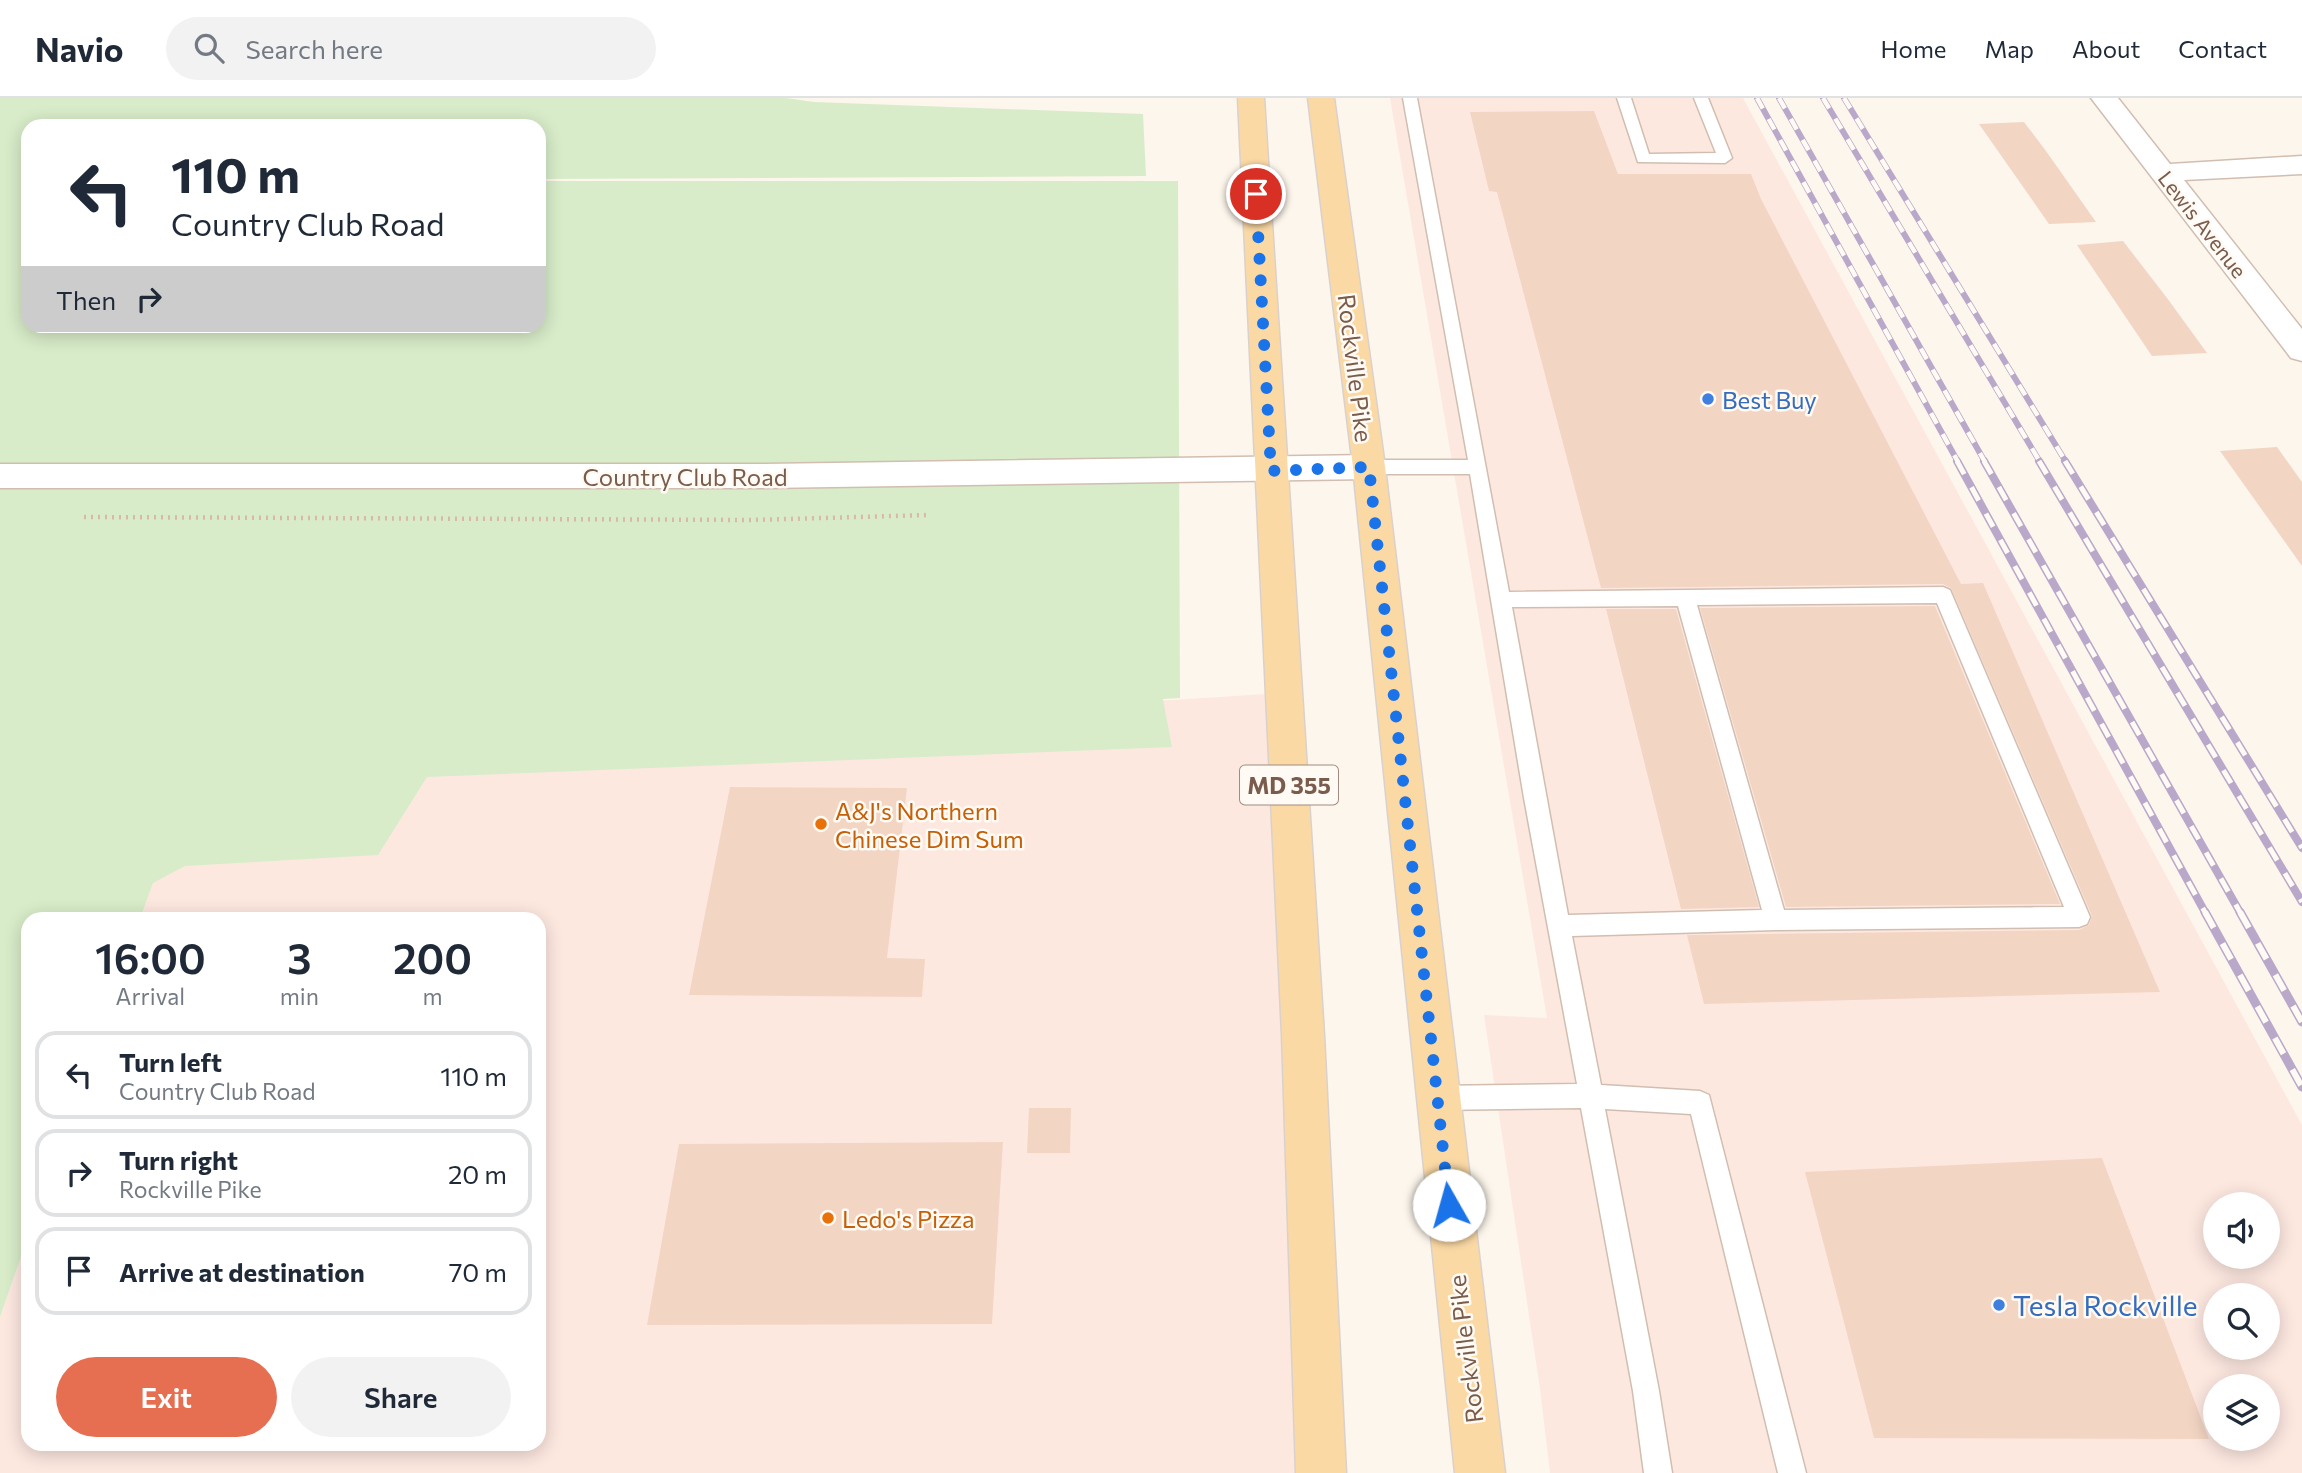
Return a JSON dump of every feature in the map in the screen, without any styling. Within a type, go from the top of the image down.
[{"type":"main road","name":"MD 355","points":[[1251,98],[1303,1049],[1321,1473]]},
{"type":"main road","name":"Rockville Pike","points":[[1321,98],[1369,467],[1436,1098],[1480,1473]]},
{"type":"street","name":"Lewis Avenue","points":[[2104,98],[2302,350]]},
{"type":"street","points":[[2163,173],[2302,165]]},
{"type":"street","name":"Country Club Road","points":[[0,476],[765,476],[1271,471],[1369,467]]},
{"type":"lane","points":[[1410,98],[1646,1391],[1658,1473]]},
{"type":"lane","points":[[1624,98],[1643,159],[1725,158],[1701,98]]},
{"type":"lane","points":[[1369,467],[1478,467]]},
{"type":"lane","points":[[1501,600],[1943,596],[2079,917],[1776,920],[1559,926]]},
{"type":"lane","points":[[1685,598],[1776,920]]},
{"type":"lane","points":[[1436,1098],[1591,1097],[1700,1103],[1792,1473]]},
{"type":"shaded area","points":[[1390,98],[1743,98],[2302,1125],[2302,1473],[1550,1473],[1484,1015],[1547,1018]]},
{"type":"shaded area","points":[[1266,694],[1302,1473],[0,1473],[0,1317],[21,1257],[21,1451],[546,1451],[546,912],[142,912],[186,789],[404,749]]},
{"type":"green space","points":[[0,98],[786,98],[814,102],[1143,114],[1146,176],[546,179],[546,119],[21,119],[21,333],[546,333],[546,181],[1178,181],[1180,698],[1163,699],[1172,747],[427,777],[378,855],[185,866],[153,883],[143,912],[21,912],[21,1257],[0,1317]]},
{"type":"building","points":[[1594,111],[1618,174],[1751,174],[1761,199],[1961,584],[1983,583],[2160,992],[1704,1004],[1687,935],[2079,930],[2089,925],[2092,916],[1951,588],[1943,584],[1601,588],[1497,192],[1489,191],[1470,112]]},
{"type":"building","points":[[2024,122],[2096,222],[2049,224],[1979,124]]},
{"type":"building","points":[[2123,241],[2207,353],[2152,356],[2077,245]]},
{"type":"building","points":[[2277,447],[2302,482],[2302,566],[2220,451]]},
{"type":"building","points":[[1935,606],[2060,904],[1786,907],[1700,608]]},
{"type":"building","points":[[1606,609],[1676,609],[1759,907],[1681,909]]},
{"type":"building","points":[[730,787],[907,788],[887,958],[925,959],[922,997],[689,995]]},
{"type":"building","points":[[1029,1108],[1071,1108],[1070,1153],[1027,1153]]},
{"type":"building","points":[[1003,1142],[992,1324],[647,1325],[679,1144]]},
{"type":"building","name":"Tesla Rockville","points":[[2102,1158],[2203,1423],[2203,1439],[1874,1438],[1805,1172]]},
{"type":"railway","points":[[1757,98],[1958,462]]},
{"type":"railway","points":[[1779,98],[1985,462]]},
{"type":"railway","points":[[1823,98],[2040,462]]},
{"type":"railway","points":[[1844,98],[2066,462]]},
{"type":"railway","points":[[1957,461],[2206,914]]},
{"type":"railway","points":[[1984,461],[2241,914]]},
{"type":"railway","points":[[2039,461],[2302,902]]},
{"type":"railway","points":[[2065,461],[2302,848]]},
{"type":"railway","points":[[2205,912],[2302,1087]]},
{"type":"railway","points":[[2240,912],[2302,1022]]},
{"type":"place","name":"Best Buy","points":[[1708,399]]},
{"type":"place","name":"A&J's Northern Chinese Dim Sum","points":[[821,824]]},
{"type":"place","name":"Ledo's Pizza","points":[[828,1218]]},
{"type":"place","name":"Tesla Rockville","points":[[1999,1305]]},
{"type":"route","points":[[1256,194],[1271,471],[1369,467],[1449,1205]]}]
